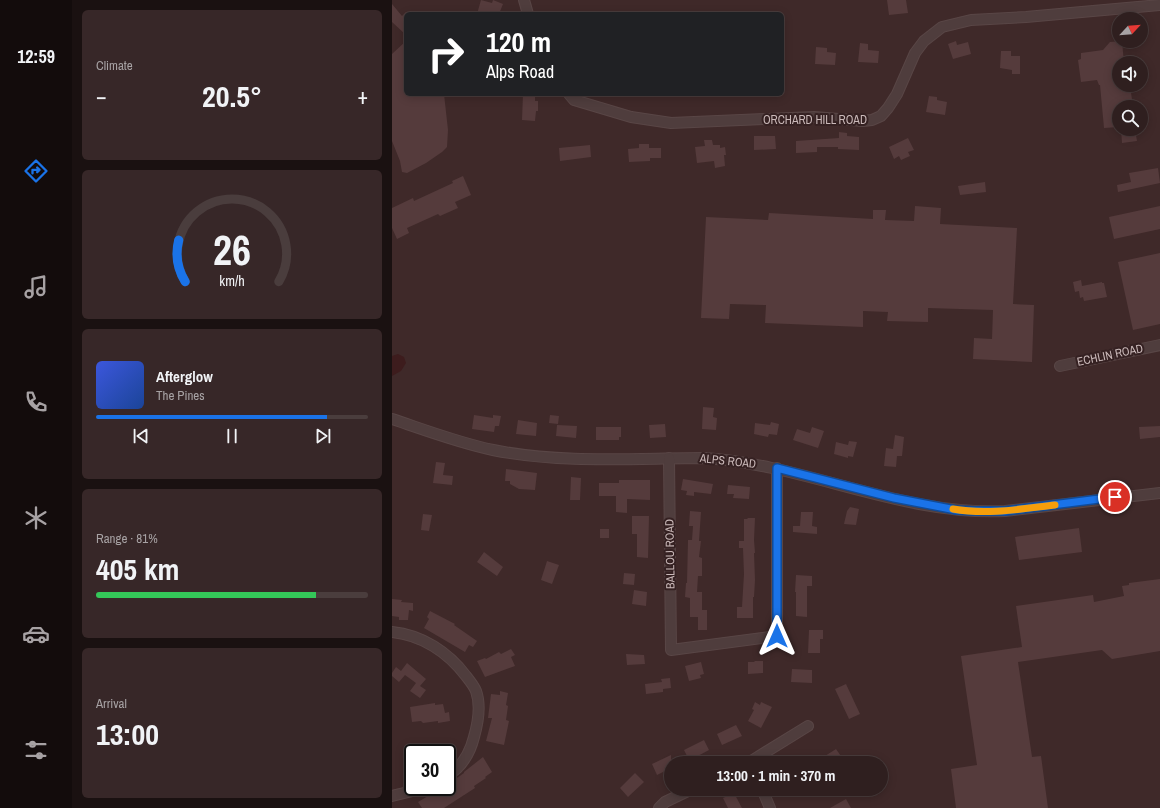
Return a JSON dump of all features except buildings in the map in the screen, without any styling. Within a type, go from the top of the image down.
[{"type":"street","points":[[524,0],[527,12]]},
{"type":"street","name":"ORCHARD HILL ROAD","points":[[571,96],[574,100],[631,117],[671,123],[814,117],[863,121],[872,120],[881,116],[888,108],[897,94],[915,53],[924,41],[942,27],[971,20],[1048,16],[1160,5]]},
{"type":"street","name":"ECHLIN ROAD","points":[[1060,366],[1160,345]]},
{"type":"street","name":"ALPS ROAD","points":[[392,419],[471,445],[513,453],[579,459],[726,459],[777,468],[894,498],[935,506],[974,511],[1005,511],[1160,493]]},
{"type":"street","name":"BALLOU ROAD","points":[[669,458],[672,650],[777,636],[777,468]]},
{"type":"street","points":[[392,632],[412,636],[440,649],[462,670],[476,691],[478,716],[473,741],[462,763],[456,769]]},
{"type":"street","points":[[760,756],[808,726]]},
{"type":"street","points":[[392,796],[404,793]]},
{"type":"street","points":[[659,808],[665,802],[677,796]]},
{"type":"street","points":[[765,796],[770,808]]},
{"type":"shaded area","points":[[398,354],[404,357],[406,363],[401,371],[392,376],[392,356]]},
{"type":"slow traffic","points":[[953,509],[989,512],[1055,505]]},
{"type":"route","points":[[777,636],[777,468],[894,498],[956,510],[989,512],[1005,511],[1115,497]]}]
